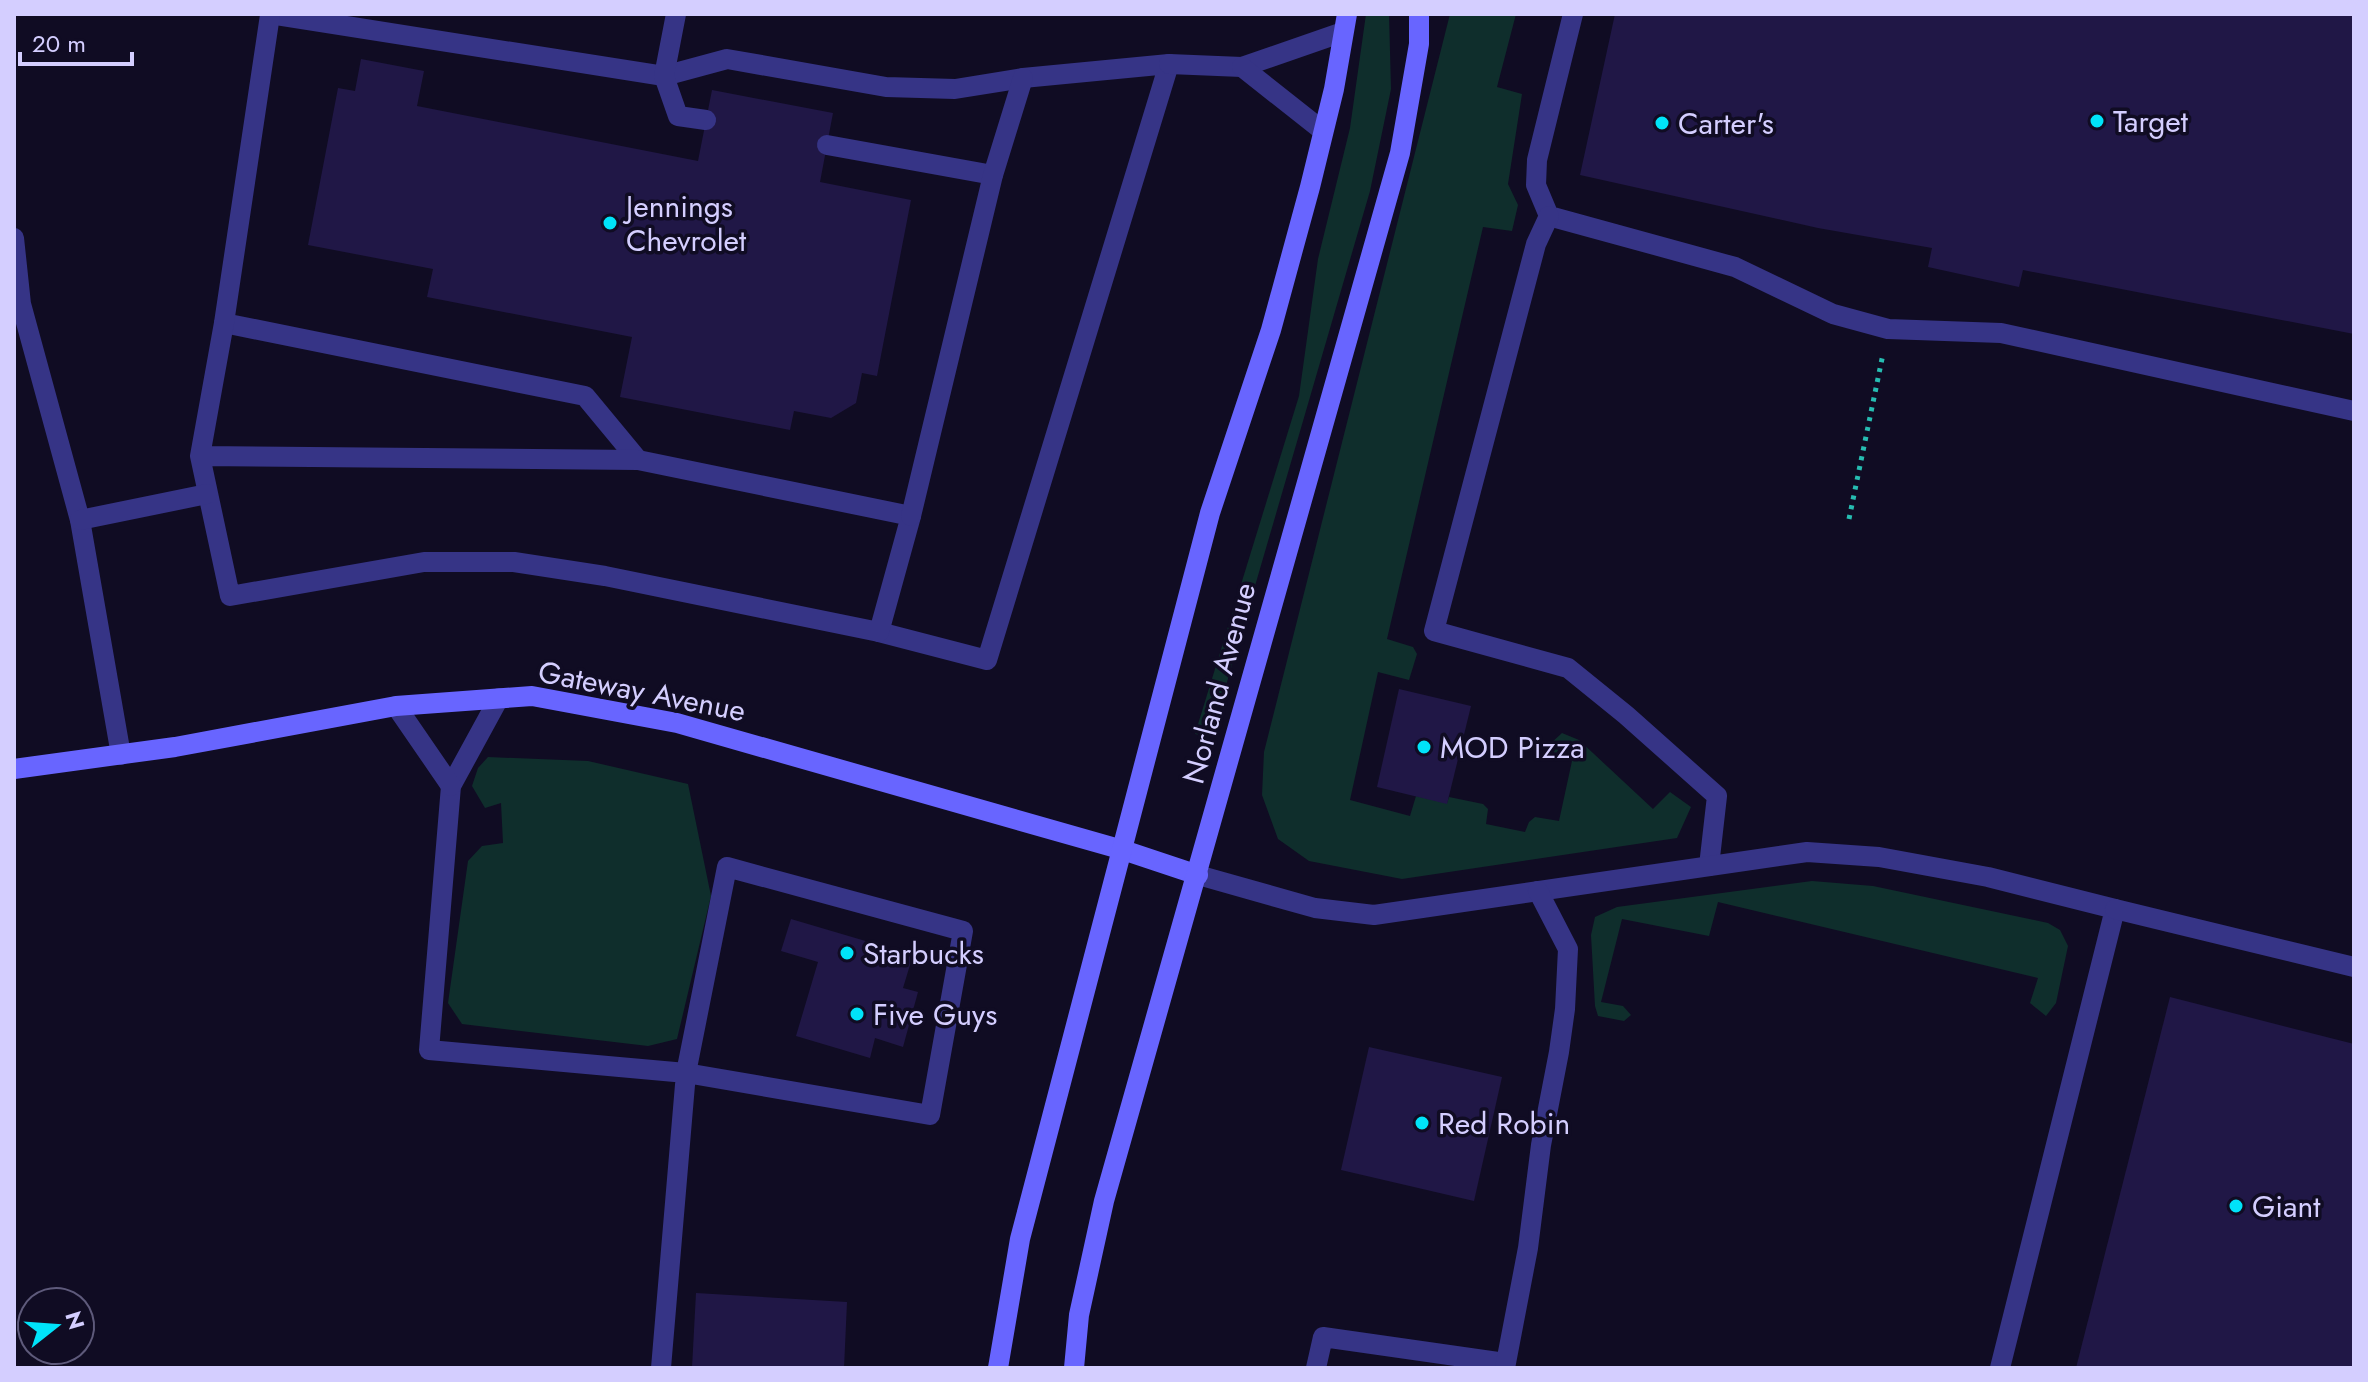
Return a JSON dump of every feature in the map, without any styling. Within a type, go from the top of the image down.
[{"type":"main road","name":"Norland Avenue","points":[[1074,1368],[1079,1315],[1104,1201],[1400,153],[1419,44],[1419,14]]},
{"type":"main road","name":"Norland Avenue","points":[[998,1368],[1020,1239],[1210,513],[1271,330],[1310,187],[1334,89],[1345,23]]},
{"type":"main road","name":"Gateway Avenue","points":[[14,769],[175,747],[396,706],[532,696],[677,723],[1123,850],[1198,875]]},
{"type":"lane","points":[[676,14],[664,76],[678,116],[706,120]]},
{"type":"lane","points":[[1573,14],[1537,160],[1536,185],[1549,216],[1536,244],[1434,631],[1568,668],[1626,715],[1717,796],[1709,866]]},
{"type":"lane","points":[[1169,64],[987,660],[879,632],[605,576],[514,562],[424,562],[230,596],[200,456],[224,323],[270,15],[664,76],[727,59],[886,87],[955,89],[1023,78],[1169,64],[1242,67],[1345,23]]},
{"type":"lane","points":[[1242,67],[1323,131]]},
{"type":"lane","points":[[879,632],[911,516],[993,175],[1023,78]]},
{"type":"lane","points":[[827,145],[993,175]]},
{"type":"lane","points":[[1549,216],[1735,267],[1833,314],[1888,329],[2001,333],[2354,411]]},
{"type":"lane","points":[[14,238],[18,304],[80,520],[121,755]]},
{"type":"lane","points":[[224,323],[585,396],[638,460]]},
{"type":"lane","points":[[200,456],[638,460],[911,516]]},
{"type":"lane","points":[[80,520],[207,494]]},
{"type":"lane","points":[[499,698],[451,786],[429,1050],[686,1073],[930,1115],[963,931],[727,867],[686,1073],[661,1368]]},
{"type":"lane","points":[[396,706],[451,786]]},
{"type":"lane","points":[[1198,875],[1315,908],[1374,915],[1807,852],[1879,857],[1988,877],[2354,967]]},
{"type":"lane","points":[[1316,1368],[1323,1337],[1505,1366],[1528,1248],[1541,1145],[1565,1009],[1568,949],[1538,891]]},
{"type":"lane","points":[[2000,1368],[2115,909]]},
{"type":"path","points":[[1849,519],[1888,329]]},
{"type":"green space","points":[[1366,14],[1389,14],[1391,89],[1370,191],[1211,737],[1195,734],[1299,396],[1318,259],[1350,128]]},
{"type":"green space","points":[[1450,14],[1516,14],[1497,87],[1522,94],[1508,184],[1518,205],[1512,231],[1483,227],[1387,639],[1413,647],[1417,654],[1409,680],[1378,672],[1350,800],[1410,816],[1416,796],[1447,803],[1449,797],[1483,804],[1488,809],[1486,824],[1525,832],[1535,817],[1559,821],[1572,761],[1556,757],[1550,744],[1562,733],[1579,740],[1653,809],[1670,792],[1691,807],[1677,838],[1402,879],[1309,861],[1278,839],[1262,795],[1264,752]]},
{"type":"green space","points":[[488,757],[588,761],[688,784],[711,896],[677,1039],[648,1046],[462,1024],[448,1003],[468,861],[482,846],[503,843],[501,803],[485,808],[472,786],[478,768]]},
{"type":"green space","points":[[1812,881],[1873,886],[2048,923],[2060,930],[2068,946],[2056,1003],[2046,1016],[2030,1003],[2038,978],[1718,902],[1709,936],[1622,919],[1601,1002],[1623,1006],[1631,1015],[1624,1021],[1598,1016],[1591,935],[1595,917],[1617,907]]},
{"type":"building","name":"Target","points":[[1615,14],[2354,14],[2354,334],[2023,270],[2019,287],[1928,267],[1932,248],[1818,228],[1580,175]]},
{"type":"building","name":"Jennings Chevrolet","points":[[361,59],[424,71],[417,106],[698,161],[712,90],[833,113],[820,182],[911,200],[877,376],[862,373],[856,403],[831,418],[794,411],[790,430],[620,397],[632,337],[427,297],[433,269],[308,245],[338,88],[355,91]]},
{"type":"building","name":"MOD Pizza","points":[[1399,689],[1471,706],[1447,804],[1377,787]]},
{"type":"building","name":"Five Guys","points":[[791,919],[913,955],[903,988],[918,992],[903,1047],[875,1038],[870,1058],[796,1036],[818,962],[781,951]]},
{"type":"building","name":"Giant","points":[[2170,997],[2354,1044],[2354,1368],[2076,1368]]},
{"type":"building","name":"Red Robin","points":[[1369,1047],[1502,1077],[1474,1201],[1341,1170]]},
{"type":"building","points":[[696,1293],[847,1302],[844,1368],[692,1368]]},
{"type":"place","name":"Target","points":[[2097,121]]},
{"type":"place","name":"Carter's","points":[[1662,123]]},
{"type":"place","name":"Jennings Chevrolet","points":[[610,223]]},
{"type":"place","name":"MOD Pizza","points":[[1424,747]]},
{"type":"place","name":"Starbucks","points":[[847,953]]},
{"type":"place","name":"Five Guys","points":[[857,1014]]},
{"type":"place","name":"Red Robin","points":[[1422,1123]]},
{"type":"place","name":"Giant","points":[[2236,1206]]}]
